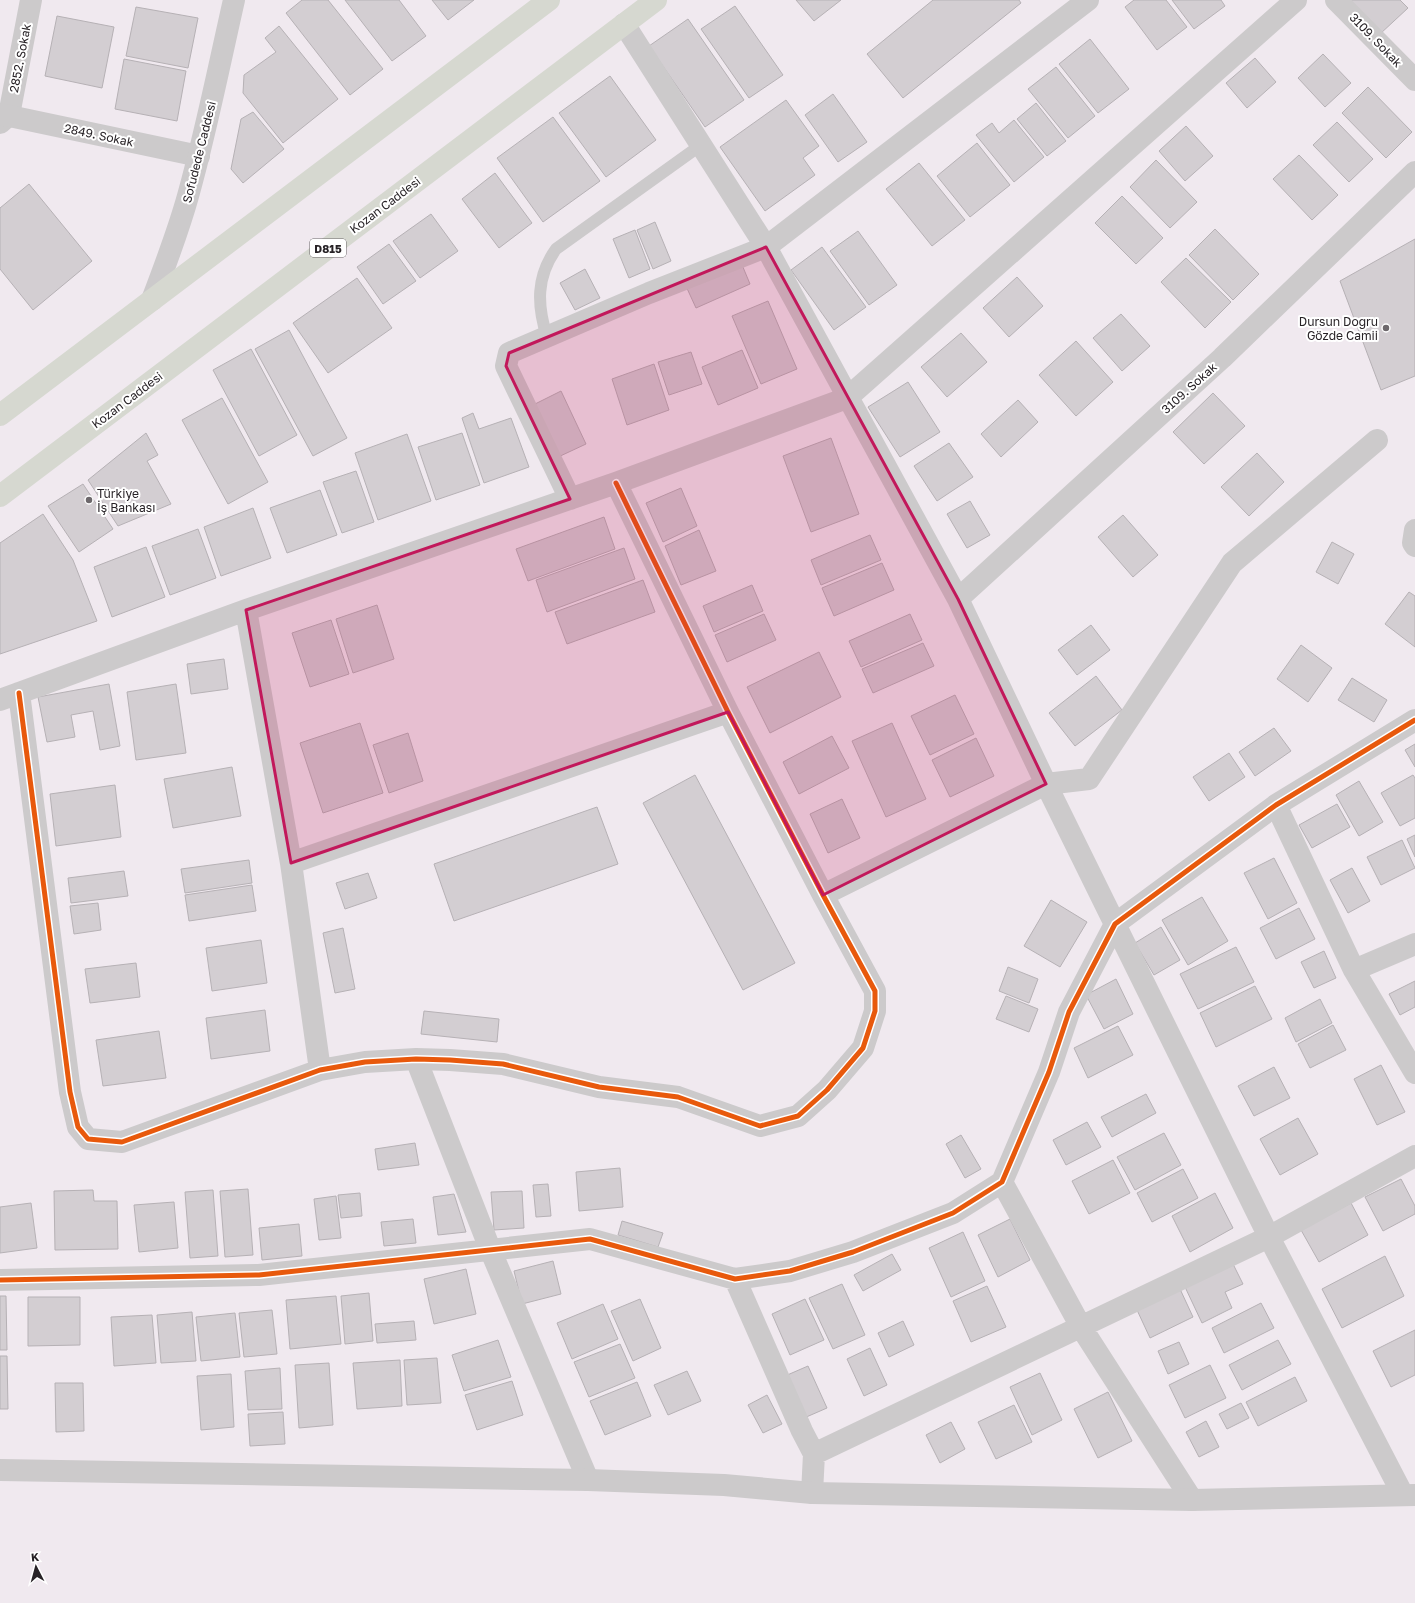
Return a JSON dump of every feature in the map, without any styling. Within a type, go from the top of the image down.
[{"type":"highway","points":[[0,415],[549,0]]},
{"type":"highway","name":"Kozan Caddesi","points":[[0,496],[656,0]]},
{"type":"street","name":"2852. Sokak","points":[[3,117],[31,0]]},
{"type":"street","name":"Sofudede Caddesi","points":[[152,300],[178,231],[199,156],[234,0]]},
{"type":"street","points":[[570,499],[506,366],[508,353],[649,293],[766,247],[1088,0]]},
{"type":"street","points":[[616,483],[728,712],[823,895],[875,991],[875,1011],[863,1048],[827,1090],[798,1116],[760,1126],[678,1097],[599,1087],[503,1064],[416,1059],[365,1062],[320,1070],[122,1142],[88,1139],[78,1127],[70,1092],[9,696],[246,610],[616,483],[847,398],[1296,0]]},
{"type":"street","name":"3109. Sokak","points":[[1336,0],[1415,80]]},
{"type":"street","points":[[0,1470],[588,1480],[724,1485],[812,1493],[1192,1500],[1409,1495],[1269,1237],[1046,784],[958,599],[766,247],[624,24]]},
{"type":"street","name":"2849. Sokak","points":[[3,117],[199,156]]},
{"type":"street","name":"3109. Sokak","points":[[958,599],[1222,358],[1415,172]]},
{"type":"street","points":[[823,895],[1046,784],[1090,779],[1232,563],[1377,440]]},
{"type":"street","points":[[1415,530],[1413,543],[1415,546]]},
{"type":"street","points":[[246,610],[290,863],[320,1070]]},
{"type":"street","points":[[290,863],[728,712]]},
{"type":"street","points":[[0,1280],[259,1275],[590,1239],[735,1279],[790,1270],[853,1252],[953,1213],[1002,1182],[1049,1072],[1069,1012],[1115,924],[1276,805],[1415,720]]},
{"type":"street","points":[[1276,805],[1354,970],[1415,1074]]},
{"type":"street","points":[[1354,970],[1415,944]]},
{"type":"street","points":[[416,1059],[490,1249],[588,1480]]},
{"type":"street","points":[[814,1454],[1269,1237],[1415,1156]]},
{"type":"street","points":[[1002,1182],[1081,1327],[1192,1500]]},
{"type":"street","points":[[735,1279],[802,1431],[814,1454],[812,1493]]},
{"type":"lane","points":[[547,337],[542,320],[540,295],[541,283],[544,270],[556,249],[701,145]]},
{"type":"highlighted area","points":[[766,247],[958,599],[1046,784],[823,895],[728,712],[291,863],[246,610],[570,499],[506,366],[509,353]]},
{"type":"building","points":[[302,0],[328,0],[383,69],[350,95],[286,13]]},
{"type":"building","points":[[345,0],[399,0],[426,36],[392,61]]},
{"type":"building","points":[[432,0],[474,0],[448,20]]},
{"type":"building","points":[[796,0],[841,0],[814,21]]},
{"type":"building","points":[[933,0],[1019,0],[1021,3],[903,98],[867,54]]},
{"type":"building","points":[[1134,0],[1166,0],[1187,27],[1157,50],[1125,7]]},
{"type":"building","points":[[1172,0],[1221,0],[1225,6],[1194,29]]},
{"type":"building","points":[[1349,0],[1400,0],[1408,8],[1380,34]]},
{"type":"building","points":[[735,6],[783,75],[749,98],[701,29]]},
{"type":"building","points":[[136,7],[198,18],[188,68],[126,56]]},
{"type":"building","points":[[57,16],[114,27],[102,88],[45,76]]},
{"type":"building","points":[[688,19],[744,100],[705,127],[649,46]]},
{"type":"building","points":[[279,26],[338,99],[283,143],[243,93],[244,75],[276,52],[265,38]]},
{"type":"building","points":[[1090,39],[1129,89],[1098,113],[1059,64]]},
{"type":"building","points":[[1323,54],[1351,83],[1325,107],[1298,78]]},
{"type":"building","points":[[1255,58],[1276,82],[1247,108],[1226,83]]},
{"type":"building","points":[[124,59],[186,71],[177,121],[115,109]]},
{"type":"building","points":[[1056,67],[1095,116],[1068,138],[1028,89]]},
{"type":"building","points":[[610,76],[656,140],[606,177],[559,113]]},
{"type":"building","points":[[1368,87],[1412,132],[1386,158],[1342,113]]},
{"type":"building","points":[[833,94],[867,142],[838,162],[805,115]]},
{"type":"building","points":[[786,100],[819,146],[803,158],[815,175],[765,211],[720,147]]},
{"type":"building","points":[[1036,103],[1066,141],[1047,156],[1017,119]]},
{"type":"building","points":[[253,112],[284,149],[243,183],[231,169],[241,119]]},
{"type":"building","points":[[553,117],[600,181],[543,222],[497,158]]},
{"type":"building","points":[[1014,120],[1044,157],[1014,182],[976,135],[992,123],[999,133]]},
{"type":"building","points":[[1337,122],[1373,159],[1349,182],[1313,145]]},
{"type":"building","points":[[1186,126],[1213,156],[1185,181],[1159,151]]},
{"type":"building","points":[[977,143],[1010,185],[970,217],[937,176]]},
{"type":"building","points":[[1299,155],[1338,195],[1312,220],[1273,179]]},
{"type":"building","points":[[1156,160],[1197,202],[1170,228],[1130,187]]},
{"type":"building","points":[[919,163],[965,220],[932,246],[886,189]]},
{"type":"building","points":[[495,173],[532,223],[499,248],[462,199]]},
{"type":"building","points":[[29,184],[92,261],[33,310],[0,269],[0,208]]},
{"type":"building","points":[[1122,196],[1163,238],[1136,264],[1095,223]]},
{"type":"building","points":[[431,214],[458,251],[420,278],[393,241]]},
{"type":"building","points":[[655,222],[671,261],[653,269],[637,230]]},
{"type":"building","points":[[1215,229],[1259,274],[1233,300],[1189,255]]},
{"type":"building","points":[[635,230],[650,269],[629,278],[613,239]]},
{"type":"building","points":[[858,231],[897,285],[869,305],[830,251]]},
{"type":"building","name":"Dursun Doğru Gözde Camii","points":[[1415,239],[1415,376],[1381,390],[1340,281]]},
{"type":"building","points":[[389,244],[416,281],[383,304],[357,267]]},
{"type":"building","points":[[822,247],[866,307],[834,330],[791,270]]},
{"type":"building","points":[[1186,258],[1231,302],[1205,328],[1161,282]]},
{"type":"building","points":[[740,260],[750,284],[696,308],[685,284]]},
{"type":"building","points":[[585,269],[600,298],[575,310],[560,283]]},
{"type":"building","points":[[1017,277],[1043,306],[1009,337],[983,308]]},
{"type":"building","points":[[357,278],[392,328],[328,373],[293,323]]},
{"type":"building","points":[[768,301],[797,369],[761,384],[732,316]]},
{"type":"building","points":[[1121,314],[1150,346],[1122,371],[1093,338]]},
{"type":"building","points":[[289,330],[347,438],[313,456],[255,349]]},
{"type":"building","points":[[961,333],[987,362],[947,397],[921,367]]},
{"type":"building","points":[[1076,341],[1113,382],[1076,416],[1039,375]]},
{"type":"building","points":[[251,349],[297,435],[259,456],[213,370]]},
{"type":"building","points":[[742,350],[758,388],[718,405],[702,367]]},
{"type":"building","points":[[691,352],[702,384],[669,395],[658,362]]},
{"type":"building","points":[[654,364],[669,410],[627,425],[612,379]]},
{"type":"building","points":[[908,382],[940,432],[900,457],[868,407]]},
{"type":"building","points":[[561,391],[586,444],[556,458],[531,406]]},
{"type":"building","points":[[1213,393],[1245,426],[1204,464],[1173,432]]},
{"type":"building","points":[[222,398],[268,482],[228,504],[182,420]]},
{"type":"building","points":[[1018,400],[1038,422],[1001,457],[981,434]]},
{"type":"building","points":[[473,413],[479,429],[511,418],[529,467],[484,483],[462,418]]},
{"type":"building","points":[[146,433],[158,455],[147,461],[171,504],[118,526],[88,480]]},
{"type":"building","points":[[462,433],[480,485],[436,500],[418,447]]},
{"type":"building","points":[[407,434],[431,501],[378,520],[355,453]]},
{"type":"building","points":[[831,438],[859,514],[811,532],[783,456]]},
{"type":"building","points":[[949,443],[973,477],[937,501],[914,466]]},
{"type":"building","points":[[1257,453],[1284,482],[1249,516],[1221,487]]},
{"type":"building","points":[[356,471],[374,522],[342,533],[323,482]]},
{"type":"building","points":[[83,484],[113,529],[79,552],[48,506]]},
{"type":"building","points":[[681,488],[697,526],[663,542],[646,503]]},
{"type":"building","points":[[320,490],[337,535],[287,553],[270,508]]},
{"type":"building","points":[[970,501],[990,535],[967,548],[947,514]]},
{"type":"building","points":[[253,508],[271,558],[221,576],[204,527]]},
{"type":"building","points":[[43,514],[73,560],[97,621],[0,654],[0,543]]},
{"type":"building","points":[[1123,515],[1158,555],[1133,577],[1098,537]]},
{"type":"building","points":[[604,517],[615,549],[528,581],[516,549]]},
{"type":"building","points":[[198,529],[216,578],[170,595],[152,546]]},
{"type":"building","points":[[699,530],[716,571],[681,585],[665,546]]},
{"type":"building","points":[[870,535],[881,560],[821,585],[811,560]]},
{"type":"building","points":[[1332,542],[1354,554],[1338,584],[1316,572]]},
{"type":"building","points":[[146,547],[165,597],[112,617],[94,567]]},
{"type":"building","points":[[624,548],[635,579],[547,612],[536,580]]},
{"type":"building","points":[[882,563],[894,590],[834,616],[822,588]]},
{"type":"building","points":[[643,580],[655,612],[567,644],[555,612]]},
{"type":"building","points":[[752,585],[763,611],[714,632],[703,606]]},
{"type":"building","points":[[1409,592],[1415,596],[1415,647],[1385,624]]},
{"type":"building","points":[[377,605],[394,659],[353,673],[336,619]]},
{"type":"building","points":[[764,614],[776,640],[727,662],[715,635]]},
{"type":"building","points":[[910,614],[922,640],[861,667],[849,641]]},
{"type":"building","points":[[331,620],[349,674],[310,687],[292,633]]},
{"type":"building","points":[[1091,625],[1110,650],[1077,675],[1058,650]]},
{"type":"building","points":[[923,643],[934,666],[873,693],[862,669]]},
{"type":"building","points":[[1301,645],[1332,668],[1308,702],[1277,679]]},
{"type":"building","points":[[819,652],[841,697],[770,733],[747,687]]},
{"type":"building","points":[[224,659],[228,689],[191,694],[187,664]]},
{"type":"building","points":[[1096,676],[1122,710],[1075,746],[1049,713]]},
{"type":"building","points":[[1352,678],[1387,700],[1374,722],[1338,700]]},
{"type":"building","points":[[109,684],[120,746],[100,750],[93,711],[71,715],[75,737],[47,742],[38,697]]},
{"type":"building","points":[[176,684],[186,753],[136,760],[127,692]]},
{"type":"building","points":[[955,695],[974,734],[930,755],[911,716]]},
{"type":"building","points":[[360,723],[383,793],[323,813],[300,743]]},
{"type":"building","points":[[892,723],[926,799],[886,817],[852,741]]},
{"type":"building","points":[[1274,728],[1291,751],[1255,776],[1239,752]]},
{"type":"building","points":[[408,733],[423,781],[389,793],[373,745]]},
{"type":"building","points":[[832,736],[849,768],[799,794],[783,762]]},
{"type":"building","points":[[976,738],[994,776],[950,797],[932,760]]},
{"type":"building","points":[[1415,744],[1415,767],[1405,750]]},
{"type":"building","points":[[1229,753],[1245,777],[1209,801],[1193,777]]},
{"type":"building","points":[[232,767],[241,816],[173,828],[164,779]]},
{"type":"building","points":[[695,775],[795,963],[743,990],[643,803]]},
{"type":"building","points":[[1413,775],[1415,778],[1415,818],[1400,826],[1381,793]]},
{"type":"building","points":[[1359,781],[1383,822],[1359,836],[1336,795]]},
{"type":"building","points":[[115,785],[121,837],[56,846],[50,794]]},
{"type":"building","points":[[842,799],[860,838],[828,853],[810,814]]},
{"type":"building","points":[[1337,804],[1350,827],[1312,848],[1299,825]]},
{"type":"building","points":[[597,807],[618,864],[454,921],[434,864]]},
{"type":"building","points":[[1415,835],[1415,857],[1407,839]]},
{"type":"building","points":[[1402,840],[1415,868],[1381,885],[1367,857]]},
{"type":"building","points":[[1274,858],[1297,903],[1268,919],[1244,873]]},
{"type":"building","points":[[249,860],[252,883],[185,893],[181,869]]},
{"type":"building","points":[[1352,868],[1370,901],[1348,913],[1330,880]]},
{"type":"building","points":[[124,871],[128,896],[71,903],[68,878]]},
{"type":"building","points":[[368,873],[377,898],[345,909],[336,883]]},
{"type":"building","points":[[252,885],[256,911],[189,921],[185,895]]},
{"type":"building","points":[[1202,897],[1228,941],[1188,965],[1162,920]]},
{"type":"building","points":[[1051,900],[1087,922],[1060,967],[1024,946]]},
{"type":"building","points":[[98,903],[101,930],[74,934],[70,906]]},
{"type":"building","points":[[1299,908],[1315,939],[1276,959],[1260,928]]},
{"type":"building","points":[[1161,927],[1180,960],[1154,975],[1135,943]]},
{"type":"building","points":[[343,928],[355,989],[335,993],[323,933]]},
{"type":"building","points":[[261,940],[267,983],[212,991],[206,948]]},
{"type":"building","points":[[1236,947],[1254,982],[1198,1009],[1180,974]]},
{"type":"building","points":[[1324,951],[1336,978],[1314,988],[1301,962]]},
{"type":"building","points":[[136,963],[140,997],[90,1003],[85,969]]},
{"type":"building","points":[[1008,967],[1038,979],[1029,1003],[999,991]]},
{"type":"building","points":[[1116,979],[1133,1014],[1104,1029],[1086,995]]},
{"type":"building","points":[[1415,981],[1415,1007],[1400,1015],[1389,994]]},
{"type":"building","points":[[1255,986],[1272,1019],[1216,1047],[1200,1013]]},
{"type":"building","points":[[1006,996],[1038,1009],[1029,1032],[996,1019]]},
{"type":"building","points":[[1320,999],[1332,1023],[1296,1042],[1285,1018]]},
{"type":"building","points":[[265,1010],[270,1051],[211,1059],[206,1018]]},
{"type":"building","points":[[424,1011],[499,1019],[497,1042],[421,1034]]},
{"type":"building","points":[[1333,1025],[1346,1050],[1310,1068],[1298,1044]]},
{"type":"building","points":[[1118,1026],[1133,1055],[1088,1078],[1074,1048]]},
{"type":"building","points":[[159,1031],[166,1078],[103,1086],[96,1040]]},
{"type":"building","points":[[1381,1065],[1405,1112],[1377,1125],[1354,1079]]},
{"type":"building","points":[[1274,1067],[1290,1098],[1254,1116],[1238,1086]]},
{"type":"building","points":[[1146,1094],[1156,1113],[1112,1137],[1101,1117]]},
{"type":"building","points":[[1298,1118],[1318,1154],[1280,1175],[1260,1139]]},
{"type":"building","points":[[1087,1122],[1101,1147],[1066,1165],[1053,1140]]},
{"type":"building","points":[[1164,1133],[1181,1165],[1135,1190],[1117,1157]]},
{"type":"building","points":[[961,1135],[981,1169],[965,1178],[946,1144]]},
{"type":"building","points":[[415,1143],[419,1165],[378,1170],[375,1149]]},
{"type":"building","points":[[1113,1160],[1130,1193],[1089,1214],[1072,1181]]},
{"type":"building","points":[[620,1168],[623,1207],[579,1211],[576,1172]]},
{"type":"building","points":[[1183,1169],[1198,1198],[1152,1222],[1137,1193]]},
{"type":"building","points":[[1401,1179],[1415,1206],[1415,1214],[1383,1231],[1365,1197]]},
{"type":"building","points":[[548,1184],[551,1216],[536,1217],[533,1185]]},
{"type":"building","points":[[248,1189],[253,1255],[225,1257],[220,1191]]},
{"type":"building","points":[[93,1190],[94,1201],[117,1201],[118,1249],[55,1250],[54,1191]]},
{"type":"building","points":[[213,1190],[218,1256],[190,1258],[185,1192]]},
{"type":"building","points":[[522,1191],[524,1228],[494,1230],[491,1192]]},
{"type":"building","points":[[360,1193],[362,1216],[341,1218],[338,1195]]},
{"type":"building","points":[[1215,1193],[1233,1228],[1190,1252],[1172,1216]]},
{"type":"building","points":[[454,1194],[466,1232],[438,1235],[433,1197]]},
{"type":"building","points":[[336,1196],[341,1238],[319,1240],[314,1199]]},
{"type":"building","points":[[174,1202],[178,1248],[139,1252],[134,1205]]},
{"type":"building","points":[[31,1203],[37,1248],[0,1253],[0,1207]]},
{"type":"building","points":[[1351,1203],[1368,1235],[1319,1262],[1301,1230]]},
{"type":"building","points":[[413,1219],[416,1243],[384,1246],[381,1222]]},
{"type":"building","points":[[1010,1219],[1030,1260],[998,1277],[978,1235]]},
{"type":"building","points":[[622,1221],[663,1233],[658,1247],[618,1235]]},
{"type":"building","points":[[299,1224],[302,1256],[262,1260],[259,1228]]},
{"type":"building","points":[[963,1232],[985,1281],[951,1297],[929,1248]]},
{"type":"building","points":[[892,1254],[901,1270],[863,1291],[854,1275]]},
{"type":"building","points":[[1385,1256],[1404,1296],[1342,1328],[1322,1289]]},
{"type":"building","points":[[553,1261],[561,1294],[522,1304],[514,1271]]},
{"type":"building","points":[[1233,1264],[1243,1284],[1225,1292],[1232,1308],[1202,1323],[1185,1287]]},
{"type":"building","points":[[466,1269],[476,1314],[434,1324],[424,1279]]},
{"type":"building","points":[[842,1284],[865,1335],[833,1349],[809,1298]]},
{"type":"building","points":[[987,1286],[1006,1327],[971,1342],[953,1301]]},
{"type":"building","points":[[1180,1289],[1193,1317],[1150,1338],[1137,1310]]},
{"type":"building","points":[[369,1293],[373,1341],[345,1344],[341,1296]]},
{"type":"building","points":[[0,1296],[6,1296],[7,1350],[0,1350]]},
{"type":"building","points":[[336,1296],[341,1344],[290,1349],[286,1300]]},
{"type":"building","points":[[28,1297],[80,1297],[80,1345],[28,1346]]},
{"type":"building","points":[[640,1299],[661,1348],[633,1361],[611,1311]]},
{"type":"building","points":[[805,1299],[824,1340],[790,1355],[772,1314]]},
{"type":"building","points":[[1261,1303],[1274,1328],[1224,1353],[1212,1328]]},
{"type":"building","points":[[603,1304],[618,1339],[572,1359],[557,1323]]},
{"type":"building","points":[[272,1310],[277,1354],[244,1357],[239,1313]]},
{"type":"building","points":[[192,1312],[196,1361],[161,1363],[157,1315]]},
{"type":"building","points":[[235,1313],[240,1357],[201,1361],[196,1317]]},
{"type":"building","points":[[152,1315],[156,1363],[114,1366],[111,1317]]},
{"type":"building","points":[[414,1321],[416,1340],[377,1343],[375,1324]]},
{"type":"building","points":[[903,1321],[914,1345],[889,1357],[878,1333]]},
{"type":"building","points":[[1415,1330],[1415,1375],[1391,1387],[1373,1351]]},
{"type":"building","points":[[498,1340],[511,1377],[464,1391],[452,1355]]},
{"type":"building","points":[[1278,1340],[1291,1364],[1242,1390],[1229,1365]]},
{"type":"building","points":[[1179,1342],[1189,1364],[1168,1374],[1158,1351]]},
{"type":"building","points":[[620,1344],[635,1378],[589,1397],[574,1362]]},
{"type":"building","points":[[870,1348],[887,1385],[864,1396],[847,1359]]},
{"type":"building","points":[[0,1356],[7,1356],[8,1409],[0,1409]]},
{"type":"building","points":[[437,1358],[441,1403],[407,1405],[404,1360]]},
{"type":"building","points":[[400,1360],[402,1406],[357,1409],[353,1363]]},
{"type":"building","points":[[329,1363],[333,1425],[299,1428],[295,1365]]},
{"type":"building","points":[[1210,1365],[1226,1398],[1185,1418],[1169,1385]]},
{"type":"building","points":[[808,1366],[827,1408],[804,1418],[785,1376]]},
{"type":"building","points":[[280,1368],[282,1409],[248,1410],[245,1371]]},
{"type":"building","points":[[687,1371],[701,1401],[668,1415],[654,1385]]},
{"type":"building","points":[[1040,1373],[1062,1420],[1032,1435],[1010,1387]]},
{"type":"building","points":[[231,1374],[234,1427],[201,1430],[197,1376]]},
{"type":"building","points":[[1295,1377],[1307,1401],[1258,1426],[1246,1402]]},
{"type":"building","points":[[512,1381],[523,1415],[477,1430],[465,1395]]},
{"type":"building","points":[[637,1382],[651,1416],[605,1435],[590,1401]]},
{"type":"building","points":[[55,1383],[83,1383],[84,1431],[56,1432]]},
{"type":"building","points":[[1108,1392],[1132,1441],[1098,1458],[1074,1409]]},
{"type":"building","points":[[767,1395],[782,1424],[763,1433],[748,1405]]},
{"type":"building","points":[[1241,1403],[1249,1418],[1227,1429],[1219,1414]]},
{"type":"building","points":[[1014,1405],[1032,1442],[996,1459],[978,1422]]},
{"type":"building","points":[[283,1412],[285,1444],[250,1446],[248,1414]]},
{"type":"building","points":[[1206,1421],[1219,1447],[1199,1457],[1186,1432]]},
{"type":"building","points":[[951,1422],[965,1449],[940,1463],[926,1435]]},
{"type":"cycle path","points":[[19,693],[70,1092],[78,1127],[88,1139],[122,1142],[320,1070],[365,1062],[416,1059],[503,1064],[599,1087],[678,1097],[760,1126],[798,1116],[827,1090],[863,1048],[875,1011],[875,991],[823,895],[728,712],[616,483]]},
{"type":"cycle path","points":[[0,1280],[259,1275],[590,1239],[735,1279],[790,1271],[853,1252],[953,1213],[1002,1182],[1049,1072],[1069,1012],[1115,924],[1276,805],[1415,720]]},
{"type":"place","name":"Dursun Doğru Gözde Camii","points":[[1386,328]]},
{"type":"place","name":"Türkiye İş Bankası","points":[[89,500]]}]
